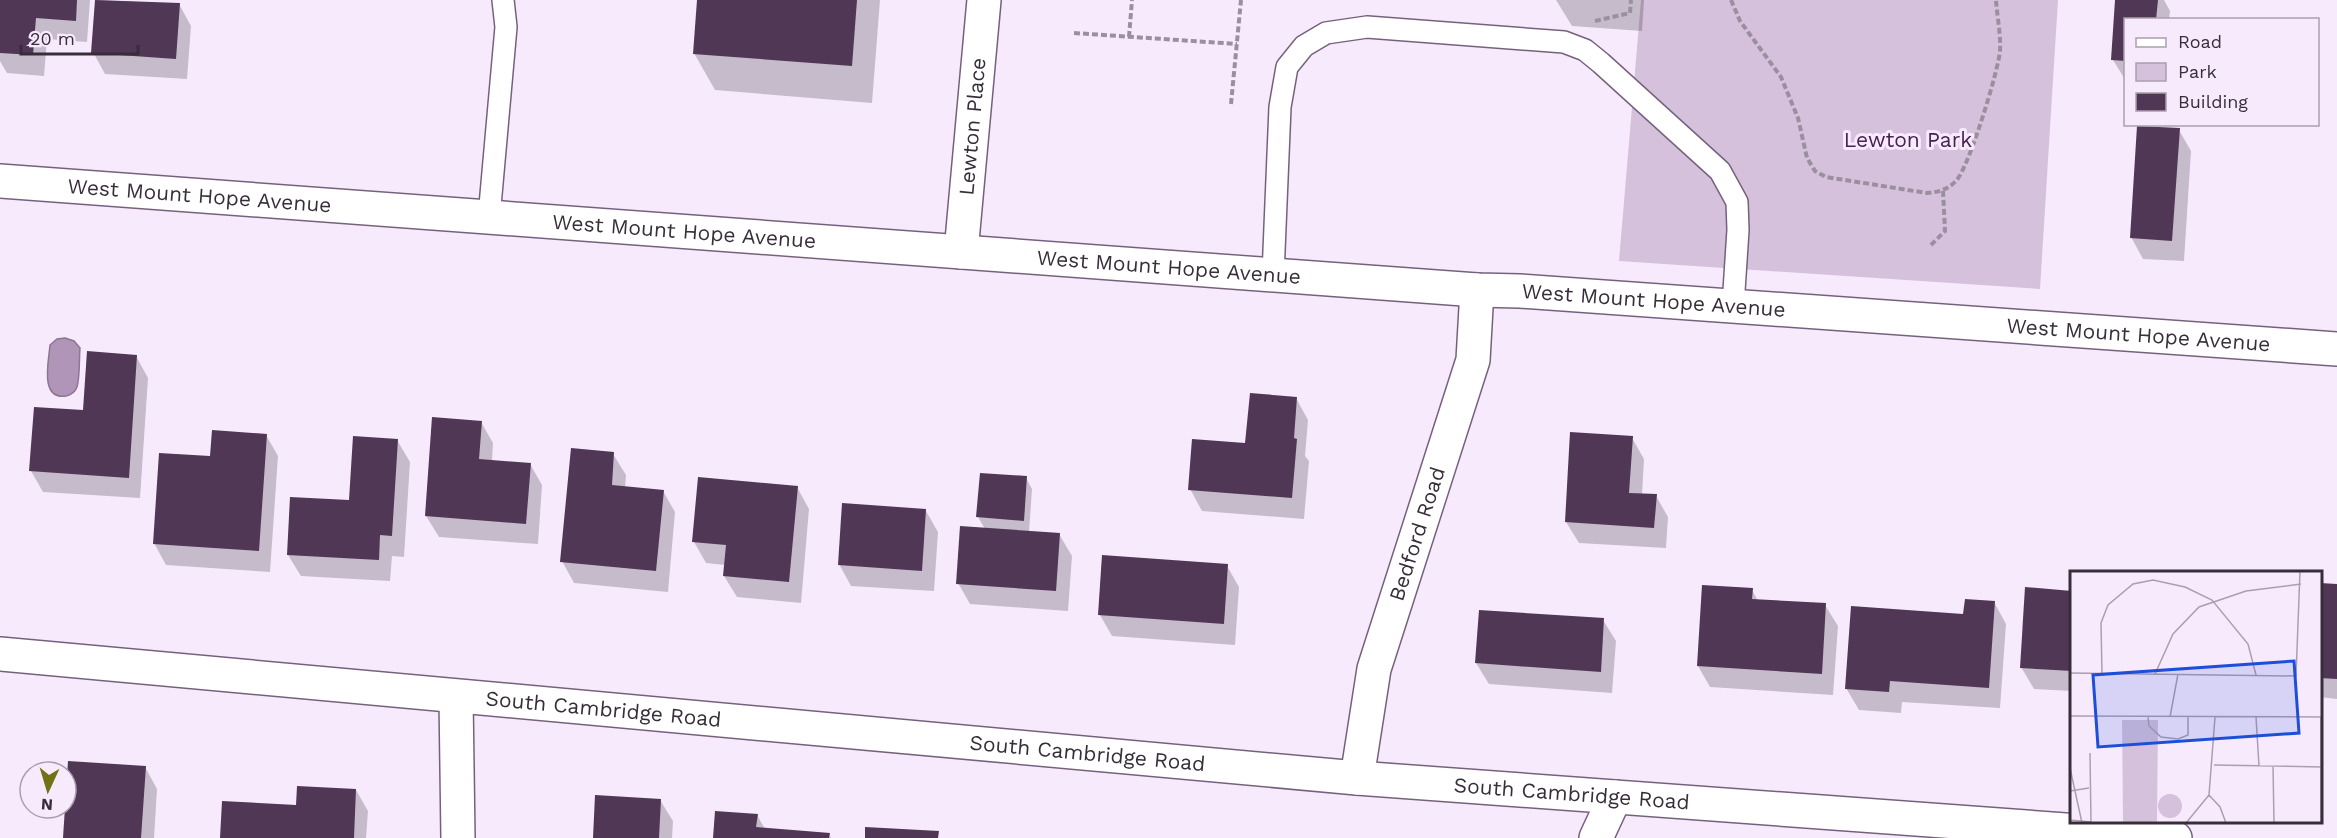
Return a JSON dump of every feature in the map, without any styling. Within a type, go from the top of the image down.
[{"type":"street","name":"Lewton Place","points":[[961,252],[984,0]]},
{"type":"street","name":"West Mount Hope Avenue","points":[[0,181],[1477,290],[2337,349]]},
{"type":"street","name":"Bedford Road","points":[[1357,778],[1374,669],[1473,360],[1477,290]]},
{"type":"street","name":"South Cambridge Road","points":[[0,654],[1357,778],[2175,838]]},
{"type":"street","points":[[456,697],[458,838]]},
{"type":"street","points":[[1596,838],[1615,797]]},
{"type":"lane","points":[[489,217],[506,27],[503,0]]},
{"type":"lane","points":[[1273,275],[1280,107],[1287,67],[1304,46],[1326,33],[1367,27],[1410,29],[1564,42],[1585,50],[1601,63],[1720,171],[1726,181],[1737,202],[1738,230],[1733,306]]},
{"type":"path","points":[[1129,37],[1132,0]]},
{"type":"path","points":[[1232,104],[1241,0]]},
{"type":"path","points":[[1588,22],[1630,13],[1631,0]]},
{"type":"path","points":[[1731,0],[1740,21],[1781,77],[1798,118],[1807,158],[1815,171],[1826,177],[1927,193],[1942,191],[1956,181],[1965,167],[1996,71],[2000,49],[1996,0]]},
{"type":"path","points":[[1074,33],[1237,44]]},
{"type":"path","points":[[1931,245],[1945,231],[1942,191]]},
{"type":"green space","name":"Lewton Park","points":[[1641,0],[2058,0],[2040,289],[1619,261]]},
{"type":"shaded area","points":[[65,338],[74,341],[80,348],[79,378],[73,393],[58,396],[49,386],[50,345],[57,339]]},
{"type":"building","points":[[0,0],[77,0],[76,21],[36,18],[33,55],[0,53]]},
{"type":"building","points":[[95,0],[180,3],[176,59],[91,53]]},
{"type":"building","points":[[697,0],[857,0],[852,66],[693,54]]},
{"type":"building","points":[[2115,0],[2158,0],[2156,18],[2124,18],[2124,61],[2111,60]]},
{"type":"building","points":[[2137,126],[2180,128],[2172,241],[2130,238]]},
{"type":"building","points":[[87,351],[137,355],[129,478],[29,471],[34,407],[83,410]]},
{"type":"building","points":[[1250,393],[1297,397],[1294,438],[1297,439],[1292,498],[1188,490],[1192,439],[1245,443]]},
{"type":"building","points":[[432,417],[482,421],[479,459],[531,463],[526,524],[425,516]]},
{"type":"building","points":[[212,430],[267,434],[259,551],[153,544],[159,453],[210,456]]},
{"type":"building","points":[[1570,432],[1633,436],[1629,493],[1657,494],[1654,528],[1565,522]]},
{"type":"building","points":[[353,436],[398,439],[392,536],[380,535],[379,560],[287,555],[290,497],[349,500]]},
{"type":"building","points":[[571,448],[614,452],[612,485],[664,490],[656,571],[560,562]]},
{"type":"building","points":[[980,473],[1027,476],[1024,521],[976,517]]},
{"type":"building","points":[[698,477],[798,486],[789,582],[723,576],[726,545],[692,542]]},
{"type":"building","points":[[842,503],[926,509],[922,571],[838,565]]},
{"type":"building","points":[[960,526],[1060,533],[1056,591],[956,584]]},
{"type":"building","points":[[1102,555],[1228,564],[1224,624],[1098,615]]},
{"type":"building","points":[[2322,583],[2337,584],[2337,679],[2322,678]]},
{"type":"building","points":[[1702,585],[1753,588],[1752,599],[1826,603],[1822,674],[1697,666]]},
{"type":"building","points":[[2025,587],[2070,591],[2070,671],[2020,668]]},
{"type":"building","points":[[1965,599],[1995,601],[1989,688],[1890,681],[1889,692],[1845,689],[1851,606],[1963,614]]},
{"type":"building","points":[[1479,610],[1604,618],[1601,672],[1475,663]]},
{"type":"building","points":[[78,762],[146,766],[141,838],[63,838],[64,820],[78,820]]},
{"type":"building","points":[[297,786],[356,789],[354,838],[220,838],[222,801],[296,805]]},
{"type":"building","points":[[595,795],[661,799],[659,838],[593,838]]},
{"type":"building","points":[[715,811],[758,814],[756,827],[830,833],[829,838],[713,838]]},
{"type":"building","points":[[865,827],[939,831],[938,838],[865,838]]}]
